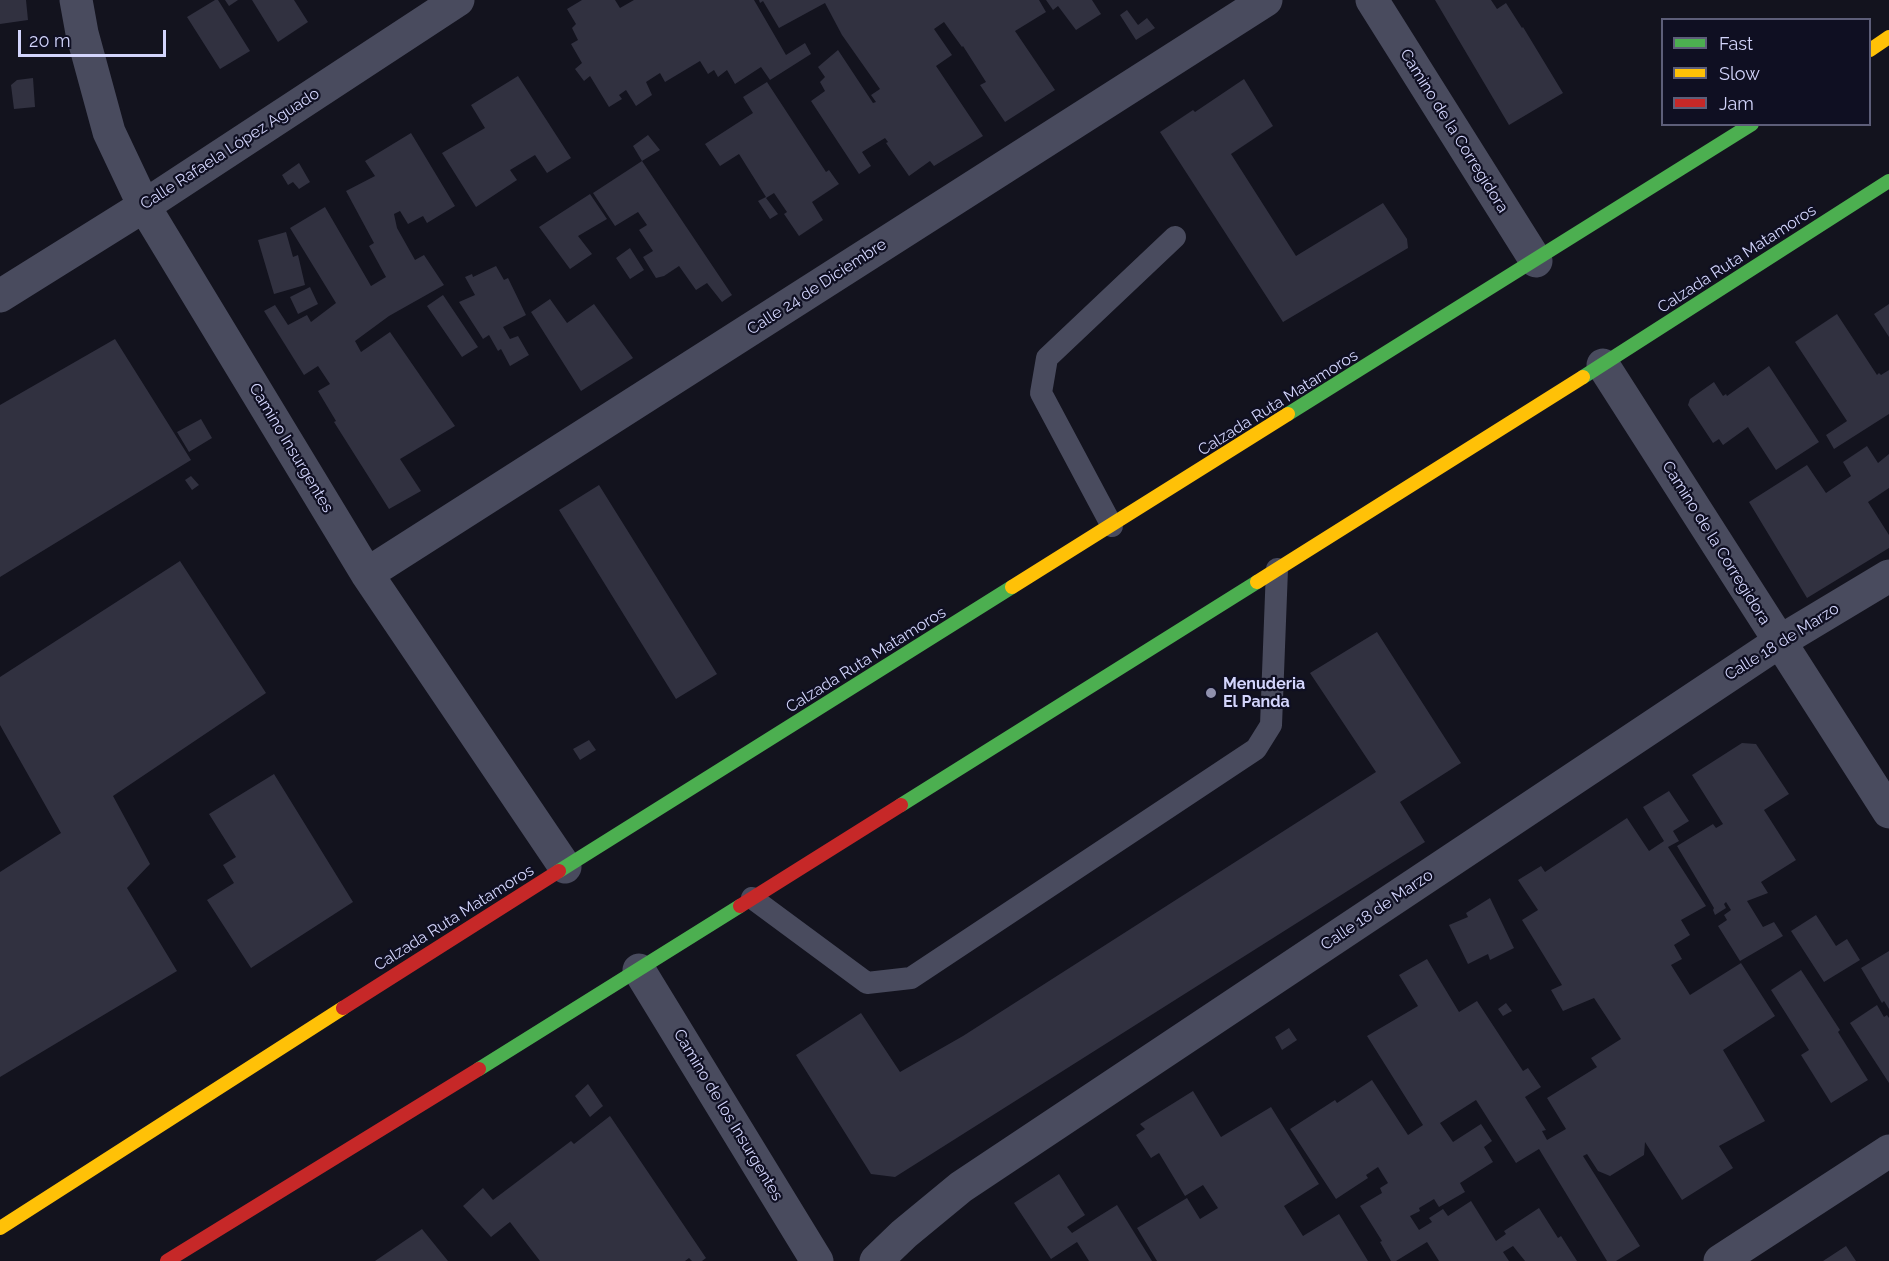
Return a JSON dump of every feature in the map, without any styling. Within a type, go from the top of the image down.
[{"type":"main road","points":[[1871,49],[1889,37]]},
{"type":"main road","name":"Calzada Ruta Matamoros","points":[[0,1228],[565,867],[1749,126]]},
{"type":"main road","name":"Calzada Ruta Matamoros","points":[[167,1261],[639,970],[1603,365],[1889,181]]},
{"type":"main road","points":[[10,1206],[41,1200]]},
{"type":"street","name":"Camino Insurgentes","points":[[76,0],[82,33],[109,132],[144,206],[367,574],[565,867]]},
{"type":"street","name":"Calle Rafaela López Aguado","points":[[0,296],[144,206],[458,0]]},
{"type":"street","name":"Calle 24 de Diciembre","points":[[367,574],[1266,0]]},
{"type":"street","name":"Camino de la Corregidora","points":[[1372,0],[1536,261]]},
{"type":"street","name":"Camino de la Corregidora","points":[[1603,365],[1889,812]]},
{"type":"street","name":"Calle 18 de Marzo","points":[[876,1261],[904,1234],[961,1187],[1779,642],[1889,576]]},
{"type":"street","name":"Camino de los Insurgentes","points":[[639,970],[817,1261]]},
{"type":"street","points":[[1720,1261],[1889,1151]]},
{"type":"lane","points":[[1112,526],[1041,393],[1047,358],[1175,237]]},
{"type":"lane","points":[[752,898],[867,983],[911,978],[1256,748],[1271,725],[1277,569]]},
{"type":"building","points":[[0,0],[26,0],[28,20],[0,24]]},
{"type":"building","points":[[218,0],[250,51],[220,69],[187,17]]},
{"type":"building","points":[[225,0],[238,0],[229,6]]},
{"type":"building","points":[[252,0],[294,0],[308,22],[278,42]]},
{"type":"building","points":[[582,0],[615,0],[620,8],[634,0],[754,0],[786,55],[805,43],[811,54],[770,80],[761,67],[735,84],[727,70],[718,77],[714,70],[708,74],[700,61],[665,82],[660,73],[646,82],[652,95],[636,106],[626,90],[619,95],[622,99],[609,107],[590,76],[584,81],[575,69],[582,63],[571,44],[578,40],[572,28],[576,24],[567,9]]},
{"type":"building","points":[[759,0],[1039,0],[1046,12],[1015,31],[1055,90],[1005,122],[980,85],[986,82],[963,46],[944,22],[934,29],[952,55],[936,66],[983,136],[934,166],[930,161],[909,176],[886,143],[888,142],[885,138],[862,152],[871,166],[859,174],[811,101],[825,91],[820,82],[825,77],[818,67],[838,50],[873,103],[876,102],[871,95],[880,89],[842,35],[825,3],[779,28],[763,1],[760,3]]},
{"type":"building","points":[[1046,0],[1092,0],[1101,14],[1076,30],[1058,6],[1053,10]]},
{"type":"building","points":[[1435,0],[1491,0],[1497,9],[1506,3],[1563,93],[1509,125]]},
{"type":"building","points":[[1127,10],[1138,25],[1147,18],[1155,28],[1136,40],[1120,15]]},
{"type":"building","points":[[518,76],[571,158],[547,173],[535,155],[510,170],[517,180],[476,207],[442,153],[485,128],[471,105]]},
{"type":"building","points":[[33,78],[35,107],[14,109],[11,85],[17,80]]},
{"type":"building","points":[[1244,79],[1273,126],[1231,154],[1296,256],[1383,203],[1407,239],[1408,248],[1283,322],[1160,132]]},
{"type":"building","points":[[767,82],[826,172],[829,170],[839,184],[812,202],[823,220],[799,236],[784,214],[787,212],[774,193],[766,198],[778,214],[770,219],[758,201],[766,197],[739,154],[720,166],[705,144],[753,113],[743,97]]},
{"type":"building","points":[[411,133],[455,206],[427,223],[423,216],[408,224],[400,211],[394,214],[397,228],[415,260],[424,255],[444,285],[389,316],[355,341],[361,352],[390,332],[455,426],[400,459],[421,491],[389,509],[334,422],[336,421],[318,391],[330,384],[318,366],[304,375],[264,311],[275,305],[288,325],[307,315],[311,322],[336,303],[290,228],[325,207],[371,286],[386,277],[369,246],[374,243],[346,191],[375,176],[365,161]]},
{"type":"building","points":[[648,135],[660,150],[642,161],[633,146]]},
{"type":"building","points":[[642,161],[732,295],[722,302],[707,283],[696,290],[679,266],[664,276],[656,278],[643,257],[653,251],[639,230],[647,225],[638,212],[615,226],[593,193]]},
{"type":"building","points":[[299,163],[310,182],[299,189],[293,182],[288,185],[282,175]]},
{"type":"building","points":[[590,194],[607,219],[578,236],[592,254],[570,269],[539,227]]},
{"type":"building","points":[[286,232],[293,257],[298,255],[305,285],[274,294],[258,240]]},
{"type":"building","points":[[630,248],[644,270],[630,279],[616,258]]},
{"type":"building","points":[[496,266],[504,280],[508,278],[526,315],[503,327],[510,339],[518,336],[529,355],[510,366],[501,349],[498,351],[489,335],[483,339],[459,302],[475,295],[465,277],[472,274],[473,277]]},
{"type":"building","points":[[310,287],[318,304],[298,314],[290,297]]},
{"type":"building","points":[[443,295],[478,347],[462,357],[427,306]]},
{"type":"building","points":[[550,299],[567,323],[594,304],[633,358],[581,391],[531,312]]},
{"type":"building","points":[[1889,304],[1889,337],[1874,314]]},
{"type":"building","points":[[1837,314],[1877,375],[1889,370],[1889,414],[1834,449],[1826,435],[1847,421],[1795,342]]},
{"type":"building","points":[[115,339],[191,460],[0,577],[0,405]]},
{"type":"building","points":[[1769,366],[1819,442],[1776,470],[1748,427],[1723,445],[1719,439],[1713,443],[1688,405],[1690,399],[1714,382],[1723,396],[1726,394],[1727,396]]},
{"type":"building","points":[[201,419],[212,438],[189,452],[177,432]]},
{"type":"building","points":[[1867,446],[1878,463],[1889,454],[1889,488],[1868,502],[1889,535],[1889,548],[1807,598],[1749,502],[1807,465],[1826,493],[1851,476],[1843,462]]},
{"type":"building","points":[[191,476],[199,485],[192,490],[185,480]]},
{"type":"building","points":[[599,485],[717,674],[676,699],[559,510]]},
{"type":"building","points":[[180,561],[266,693],[113,796],[150,864],[127,888],[177,971],[0,1077],[0,872],[61,833],[0,725],[0,677]]},
{"type":"building","points":[[1377,632],[1461,763],[1400,802],[1425,842],[895,1177],[871,1174],[796,1055],[861,1013],[900,1072],[963,1036],[1376,772],[1310,673]]},
{"type":"building","points":[[589,740],[596,750],[580,760],[573,749]]},
{"type":"building","points":[[1742,743],[1756,744],[1789,794],[1764,810],[1796,860],[1761,882],[1768,893],[1747,901],[1763,927],[1774,922],[1783,936],[1740,961],[1718,926],[1727,920],[1724,915],[1731,910],[1726,902],[1724,904],[1726,908],[1715,915],[1714,908],[1677,846],[1713,824],[1716,828],[1723,824],[1692,775]]},
{"type":"building","points":[[274,774],[353,902],[251,968],[207,900],[234,883],[223,865],[236,857],[209,814]]},
{"type":"building","points":[[1669,791],[1689,821],[1673,831],[1679,841],[1668,847],[1706,906],[1681,920],[1690,935],[1674,945],[1682,959],[1671,965],[1690,995],[1741,963],[1775,1016],[1723,1050],[1765,1121],[1719,1146],[1733,1168],[1682,1200],[1645,1142],[1644,1155],[1610,1176],[1598,1171],[1587,1154],[1583,1156],[1640,1246],[1616,1261],[1607,1261],[1539,1149],[1516,1163],[1476,1100],[1440,1123],[1453,1142],[1481,1124],[1492,1141],[1484,1147],[1493,1162],[1460,1183],[1465,1192],[1439,1207],[1434,1199],[1410,1216],[1419,1230],[1432,1222],[1429,1218],[1443,1209],[1448,1216],[1471,1201],[1496,1241],[1506,1234],[1504,1231],[1539,1208],[1558,1238],[1561,1236],[1577,1261],[1525,1261],[1513,1246],[1503,1252],[1509,1261],[1439,1261],[1427,1242],[1396,1261],[1391,1261],[1380,1242],[1382,1241],[1360,1206],[1382,1193],[1380,1188],[1388,1183],[1378,1167],[1366,1175],[1368,1178],[1336,1199],[1290,1129],[1335,1100],[1337,1103],[1372,1080],[1408,1135],[1423,1125],[1367,1036],[1418,1006],[1399,975],[1427,959],[1459,1012],[1477,1001],[1523,1071],[1528,1068],[1541,1087],[1525,1097],[1546,1130],[1542,1131],[1547,1140],[1566,1129],[1547,1098],[1597,1067],[1591,1058],[1621,1039],[1594,998],[1563,1011],[1551,990],[1562,985],[1522,920],[1538,910],[1518,880],[1541,866],[1545,872],[1627,818],[1649,851],[1664,841],[1643,807]]},
{"type":"building","points":[[1490,898],[1514,948],[1490,960],[1488,954],[1468,964],[1449,925],[1468,917],[1466,913]]},
{"type":"building","points":[[1816,915],[1836,946],[1847,939],[1860,960],[1824,982],[1791,931]]},
{"type":"building","points":[[1889,951],[1889,1009],[1884,1001],[1882,1003],[1861,968]]},
{"type":"building","points":[[1801,970],[1840,1030],[1838,1032],[1868,1080],[1831,1103],[1801,1055],[1809,1050],[1771,990]]},
{"type":"building","points":[[1506,1003],[1512,1011],[1503,1016],[1498,1009]]},
{"type":"building","points":[[1877,1005],[1884,1017],[1887,1015],[1889,1018],[1889,1083],[1850,1023]]},
{"type":"building","points":[[1289,1028],[1297,1040],[1282,1050],[1275,1037]]},
{"type":"building","points":[[588,1084],[603,1106],[590,1117],[575,1096]]},
{"type":"building","points":[[1193,1091],[1221,1137],[1271,1107],[1319,1184],[1284,1206],[1303,1236],[1339,1214],[1368,1261],[1157,1261],[1137,1228],[1187,1198],[1200,1219],[1218,1208],[1203,1185],[1185,1196],[1159,1153],[1151,1158],[1136,1135],[1145,1129],[1140,1124]]},
{"type":"building","points":[[610,1116],[706,1258],[702,1261],[692,1261],[689,1258],[685,1261],[540,1261],[510,1222],[491,1237],[463,1206],[483,1188],[493,1200],[571,1141],[574,1144]]},
{"type":"building","points":[[1059,1174],[1085,1215],[1067,1227],[1072,1233],[1117,1205],[1152,1261],[1089,1261],[1077,1242],[1051,1259],[1014,1203]]},
{"type":"building","points":[[422,1229],[448,1261],[375,1261]]},
{"type":"building","points":[[1846,1246],[1856,1261],[1823,1261]]},
{"type":"traffic: fast","points":[[1288,414],[1749,126]]},
{"type":"traffic: fast","points":[[1583,377],[1889,181]]},
{"type":"traffic: fast","points":[[901,805],[1257,582]]},
{"type":"traffic: fast","points":[[559,871],[1012,587]]},
{"type":"traffic: fast","points":[[479,1069],[740,906]]},
{"type":"traffic: slow","points":[[1871,49],[1889,37]]},
{"type":"traffic: slow","points":[[1257,582],[1583,377]]},
{"type":"traffic: slow","points":[[1012,587],[1288,414]]},
{"type":"traffic: slow","points":[[0,1228],[343,1008]]},
{"type":"traffic: jam","points":[[740,906],[901,805]]},
{"type":"traffic: jam","points":[[343,1008],[559,871]]},
{"type":"traffic: jam","points":[[167,1261],[479,1069]]},
{"type":"place","name":"Menuderia El Panda","points":[[1211,693]]}]
